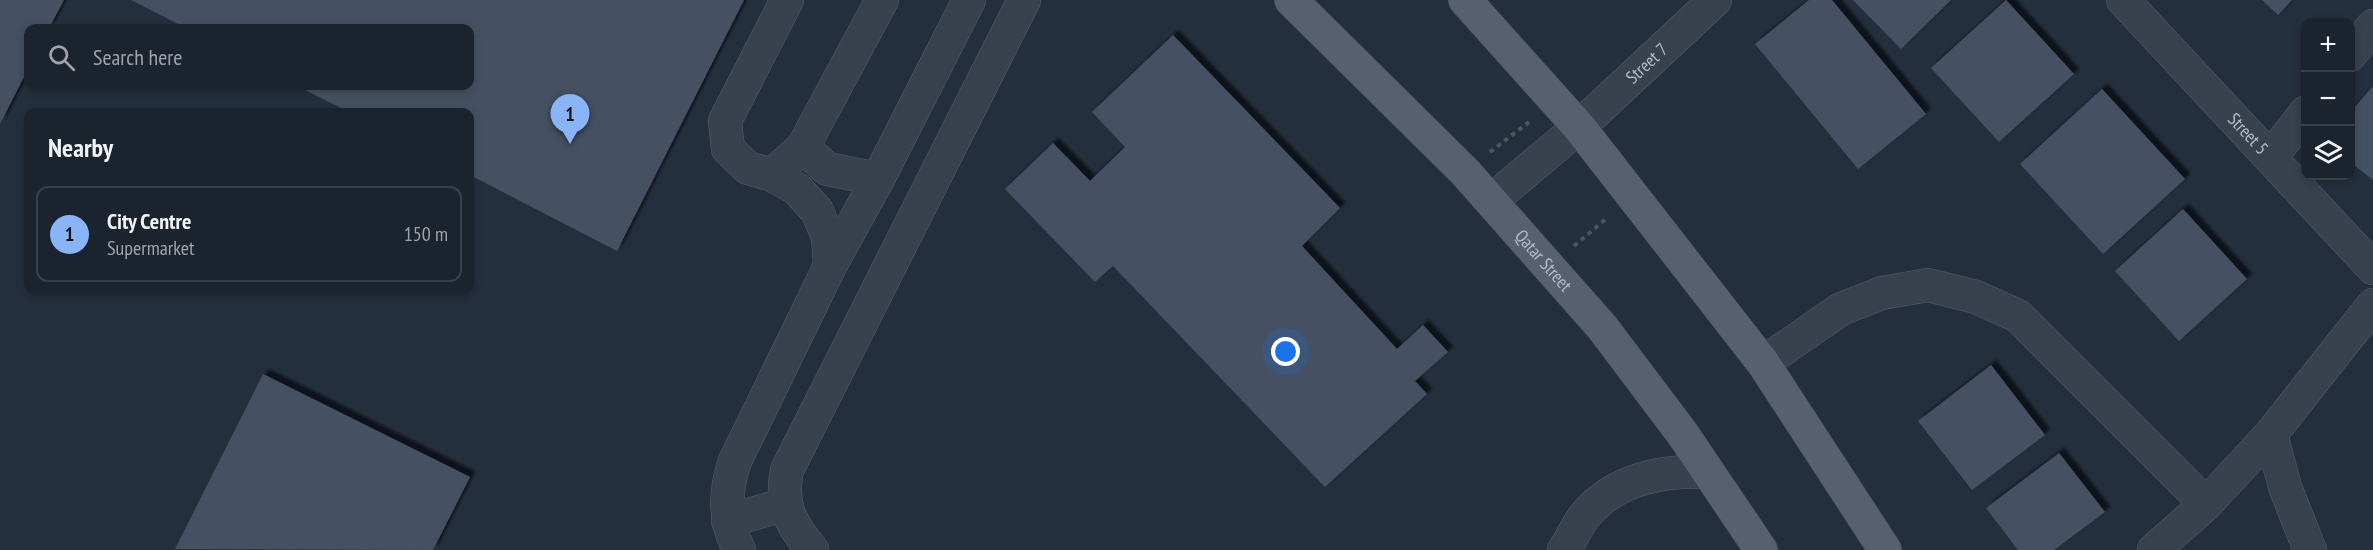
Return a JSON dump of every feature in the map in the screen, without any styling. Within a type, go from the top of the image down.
[{"type":"main road","name":"Qatar Street","points":[[1291,0],[1465,172],[1610,337],[1682,433],[1761,550]]},
{"type":"main road","points":[[1465,0],[1579,127],[1763,363],[1885,550]]},
{"type":"street","points":[[787,0],[726,121],[728,149],[748,168],[772,175],[797,189],[817,211],[828,237],[830,266]]},
{"type":"street","points":[[772,175],[803,147],[882,0]]},
{"type":"street","points":[[786,504],[734,536],[726,503],[728,481],[735,461],[830,266],[878,179],[969,0]]},
{"type":"street","points":[[812,550],[801,536],[786,504],[783,489],[787,470],[1024,0]]},
{"type":"street","name":"Street 7","points":[[1491,201],[1579,127],[1715,0]]},
{"type":"street","name":"Street 5","points":[[2122,0],[2373,268]]},
{"type":"street","points":[[2355,49],[2373,26]]},
{"type":"street","points":[[2271,157],[2301,118]]},
{"type":"street","points":[[803,147],[827,169],[878,179]]},
{"type":"street","points":[[1763,363],[1841,309],[1882,293],[1928,285],[1976,297],[2018,316],[2206,504]]},
{"type":"street","points":[[2154,550],[2206,504],[2271,434],[2373,305]]},
{"type":"street","points":[[2271,434],[2285,487],[2310,550]]},
{"type":"street","points":[[1564,550],[1584,518],[1598,504],[1631,482],[1665,473],[1708,472]]},
{"type":"path","points":[[1465,172],[1555,101]]},
{"type":"path","points":[[1549,267],[1633,197]]},
{"type":"building","points":[[0,0],[64,0],[51,24],[24,24],[24,77],[0,124]]},
{"type":"building","points":[[131,0],[744,0],[617,251],[474,177],[474,108],[341,108],[305,90],[474,90],[474,24],[178,24]]},
{"type":"building","points":[[1809,0],[1832,0],[1926,114],[1858,169],[1755,44]]},
{"type":"building","points":[[1853,0],[1951,0],[1901,49]]},
{"type":"building","points":[[2006,0],[2074,74],[1999,142],[1931,68]]},
{"type":"building","points":[[2262,0],[2292,0],[2278,15]]},
{"type":"building","points":[[1173,35],[1340,208],[1302,246],[1397,349],[1423,325],[1448,352],[1415,381],[1427,394],[1325,487],[1113,266],[1095,282],[1005,189],[1053,143],[1090,181],[1125,147],[1092,112]]},
{"type":"building","points":[[2373,86],[2373,180],[2355,166],[2355,107]]},
{"type":"building","points":[[2102,89],[2185,179],[2103,254],[2020,164]]},
{"type":"building","points":[[2183,209],[2247,279],[2179,341],[2115,271]]},
{"type":"building","points":[[1991,365],[2045,435],[1972,490],[1918,421]]},
{"type":"building","points":[[263,374],[470,477],[433,550],[175,549]]},
{"type":"building","points":[[2059,453],[2105,512],[2054,550],[2018,550],[1986,508]]},
{"type":"place","name":"City Centre","points":[[570,144]]}]
